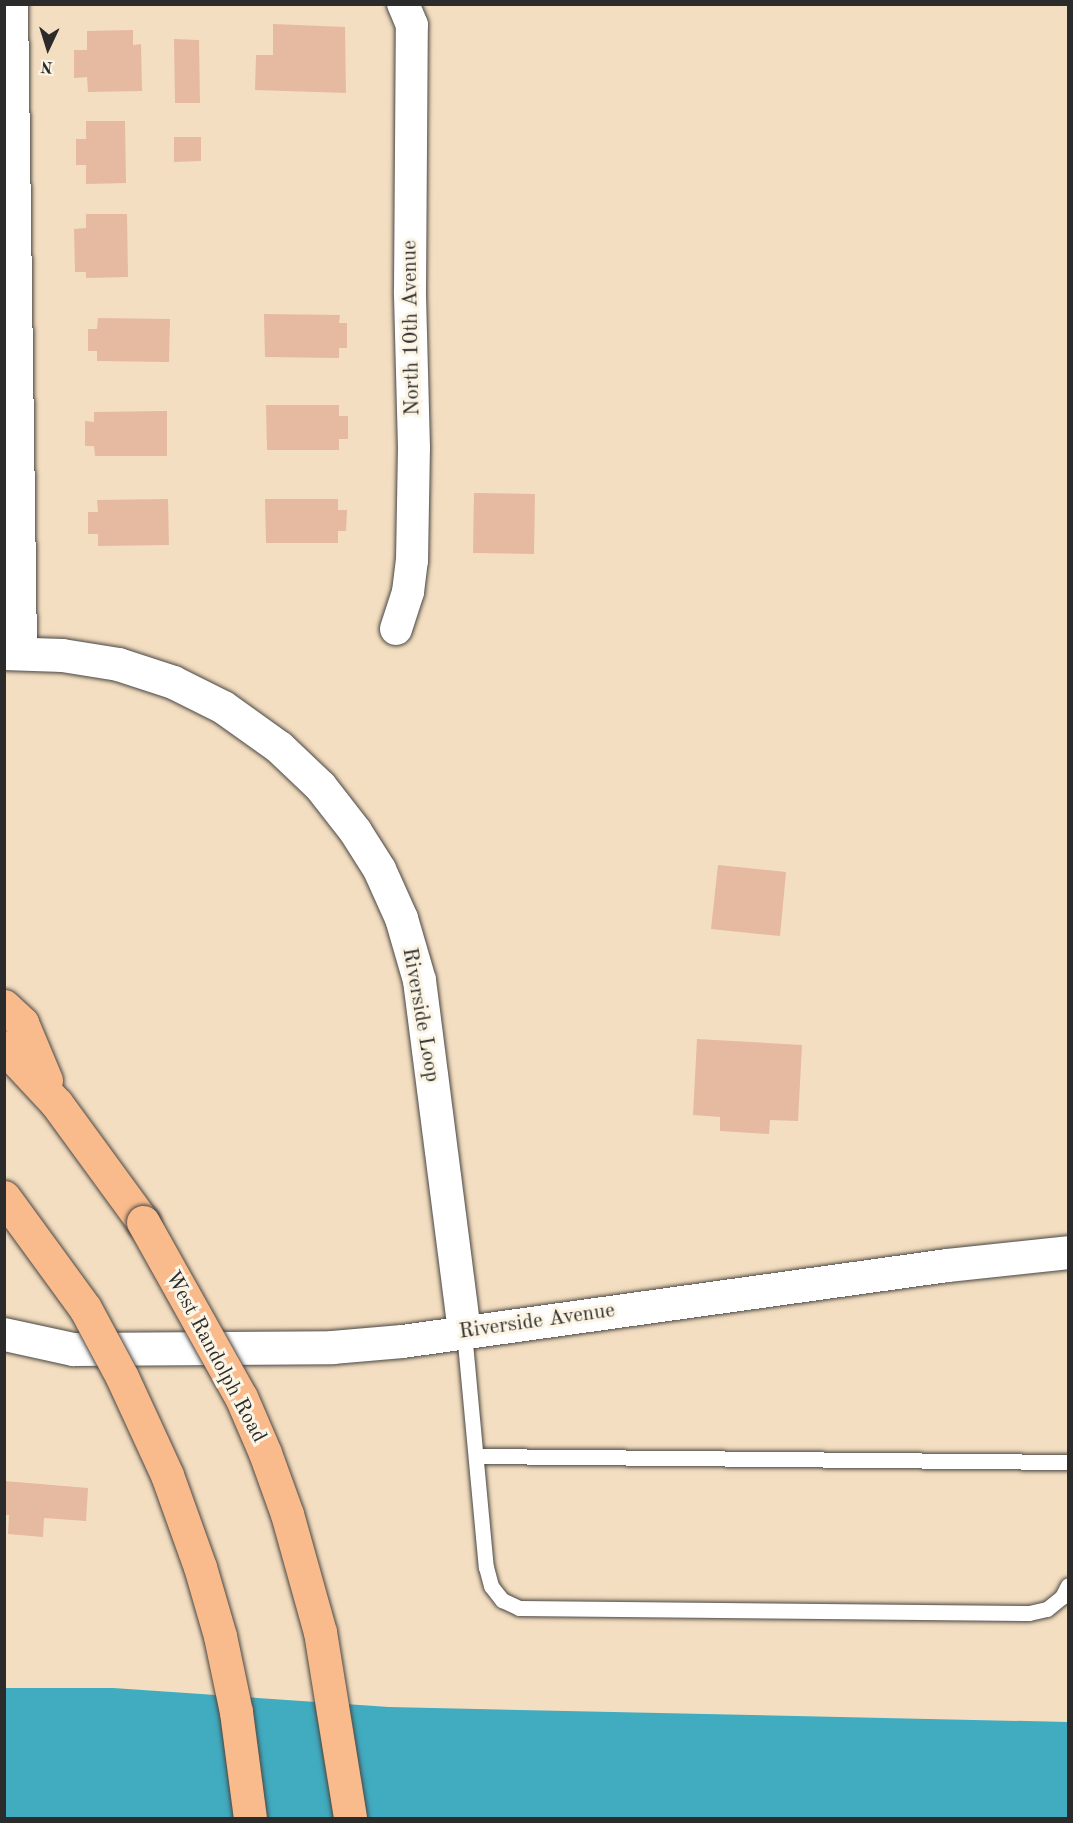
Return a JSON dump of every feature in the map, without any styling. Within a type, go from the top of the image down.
[{"type":"highway","points":[[4,1006],[22,1023],[57,1104]]},
{"type":"highway","name":"West Randolph Road","points":[[4,1047],[57,1104],[143,1222],[241,1398],[269,1463],[320,1632],[350,1818]]},
{"type":"highway","points":[[4,1197],[85,1308],[122,1377],[167,1475],[200,1567],[220,1636],[236,1712],[250,1818]]},
{"type":"street","points":[[12,4],[13,652]]},
{"type":"street","name":"North 10th Avenue","points":[[396,628],[408,592],[412,561],[414,448],[407,15]]},
{"type":"street","name":"Riverside Loop","points":[[13,652],[62,655],[118,664],[172,682],[224,707],[279,747],[320,786],[355,831],[379,869],[401,918],[418,980],[464,1332]]},
{"type":"street","name":"Riverside Avenue","points":[[4,1334],[73,1348],[332,1347],[402,1341],[947,1265],[1068,1251]]},
{"type":"lane","points":[[464,1332],[486,1567],[490,1586],[502,1600],[519,1608],[1029,1613],[1047,1609],[1062,1597],[1068,1585]]},
{"type":"lane","points":[[477,1456],[1068,1462]]},
{"type":"water","points":[[4,1688],[113,1688],[389,1707],[1068,1722],[1068,1818],[5,1818]]},
{"type":"building","points":[[273,24],[345,27],[346,93],[255,90],[256,55],[273,55]]},
{"type":"building","points":[[133,30],[133,45],[141,44],[142,91],[88,92],[87,77],[74,78],[74,50],[87,50],[87,31]]},
{"type":"building","points":[[174,39],[199,40],[200,103],[175,103]]},
{"type":"building","points":[[86,121],[125,121],[126,183],[86,184],[86,165],[76,165],[76,139],[86,139]]},
{"type":"building","points":[[174,137],[201,137],[201,161],[174,162]]},
{"type":"building","points":[[86,214],[127,214],[128,277],[86,278],[86,272],[75,272],[74,229],[86,228]]},
{"type":"building","points":[[264,314],[340,315],[339,323],[347,323],[347,348],[339,348],[339,358],[265,357]]},
{"type":"building","points":[[98,318],[170,319],[169,362],[97,361],[97,351],[88,351],[88,329],[97,329]]},
{"type":"building","points":[[266,405],[339,405],[339,416],[348,416],[348,439],[339,439],[339,450],[267,450]]},
{"type":"building","points":[[167,411],[167,456],[95,456],[94,446],[85,446],[85,421],[94,422],[94,412]]},
{"type":"building","points":[[474,493],[535,494],[534,554],[473,553]]},
{"type":"building","points":[[168,499],[169,545],[98,546],[98,534],[88,534],[88,512],[98,512],[97,500]]},
{"type":"building","points":[[265,499],[338,499],[338,510],[347,510],[346,531],[338,531],[338,543],[266,543]]},
{"type":"building","points":[[718,865],[786,872],[780,936],[711,929]]},
{"type":"building","points":[[697,1039],[802,1045],[798,1121],[770,1120],[769,1134],[720,1131],[720,1117],[693,1115]]},
{"type":"building","points":[[4,1481],[88,1488],[86,1521],[44,1518],[43,1537],[8,1534],[9,1515],[4,1515]]}]
